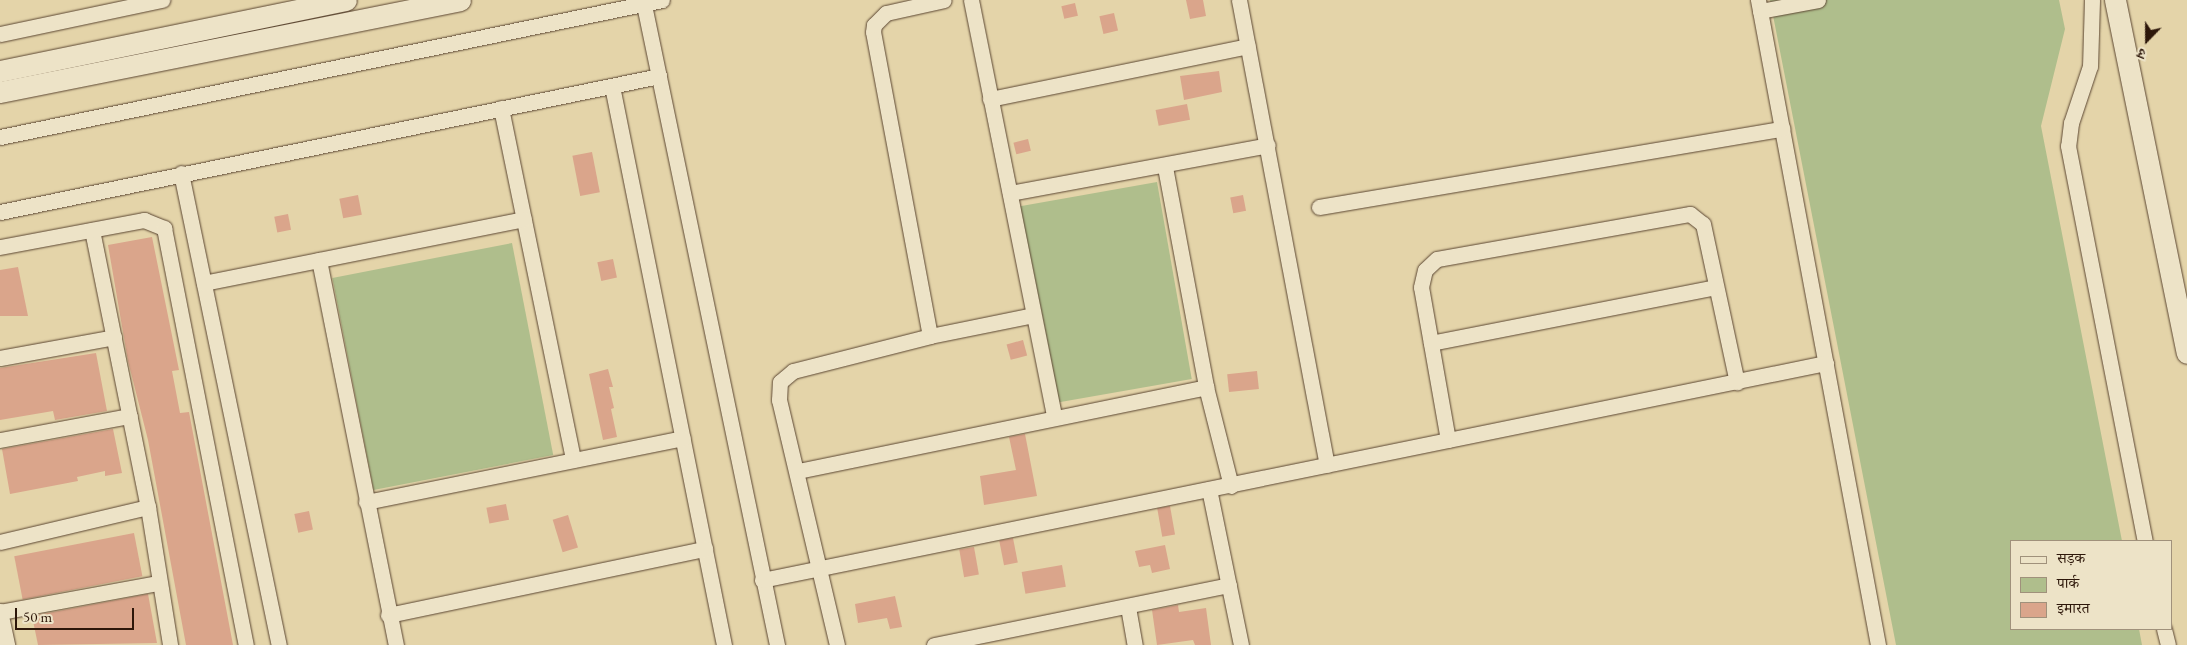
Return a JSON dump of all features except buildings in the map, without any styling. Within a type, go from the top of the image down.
[{"type":"street","points":[[0,34],[162,0]]},
{"type":"street","points":[[0,71],[346,0]]},
{"type":"street","points":[[0,92],[460,0]]},
{"type":"street","points":[[0,137],[644,2],[662,0]]},
{"type":"street","points":[[930,336],[873,32],[874,25],[886,13],[944,0]]},
{"type":"street","points":[[971,0],[1054,416]]},
{"type":"street","points":[[1239,0],[1328,465]]},
{"type":"street","points":[[1818,0],[1759,6],[1878,645]]},
{"type":"street","points":[[2092,0],[2090,66],[2070,123],[2068,146],[2146,540]]},
{"type":"street","points":[[2116,0],[2187,353]]},
{"type":"street","points":[[644,2],[762,580],[777,645]]},
{"type":"street","points":[[990,99],[1248,46]]},
{"type":"street","points":[[0,212],[181,173],[659,76]]},
{"type":"street","points":[[612,86],[724,645]]},
{"type":"street","points":[[501,108],[573,460]]},
{"type":"street","points":[[1319,207],[1782,129]]},
{"type":"street","points":[[1010,193],[1165,166],[1268,145]]},
{"type":"street","points":[[1165,166],[1206,387],[1230,486]]},
{"type":"street","points":[[181,173],[279,645]]},
{"type":"street","points":[[1448,440],[1421,287],[1425,270],[1437,260],[1479,251],[1690,214],[1702,224],[1737,382]]},
{"type":"street","points":[[0,247],[144,220],[155,222],[166,233],[246,645]]},
{"type":"street","points":[[204,283],[524,220]]},
{"type":"street","points":[[92,230],[148,506],[158,583],[170,645]]},
{"type":"street","points":[[319,260],[388,615],[396,645]]},
{"type":"street","points":[[1431,343],[1716,287]]},
{"type":"street","points":[[837,645],[821,568],[779,400],[780,382],[785,377],[930,336],[1033,315]]},
{"type":"street","points":[[0,358],[114,337]]},
{"type":"street","points":[[762,580],[1826,363]]},
{"type":"street","points":[[798,471],[1054,416],[1206,387]]},
{"type":"street","points":[[0,440],[130,416]]},
{"type":"street","points":[[366,502],[683,438]]},
{"type":"street","points":[[1209,489],[1241,645]]},
{"type":"street","points":[[0,542],[148,506]]},
{"type":"street","points":[[388,615],[705,550]]},
{"type":"street","points":[[6,645],[0,612],[158,583]]},
{"type":"street","points":[[934,645],[1128,607],[1229,584]]},
{"type":"street","points":[[1128,607],[1136,645]]},
{"type":"street","points":[[2164,630],[2168,645]]},
{"type":"green space","points":[[1770,0],[2059,0],[2065,29],[2041,126],[2122,540],[2010,540],[2010,630],[2139,630],[2142,645],[1896,645]]},
{"type":"green space","points":[[1157,182],[1192,379],[1055,403],[1020,206]]},
{"type":"green space","points":[[512,243],[553,455],[374,490],[332,278]]}]
